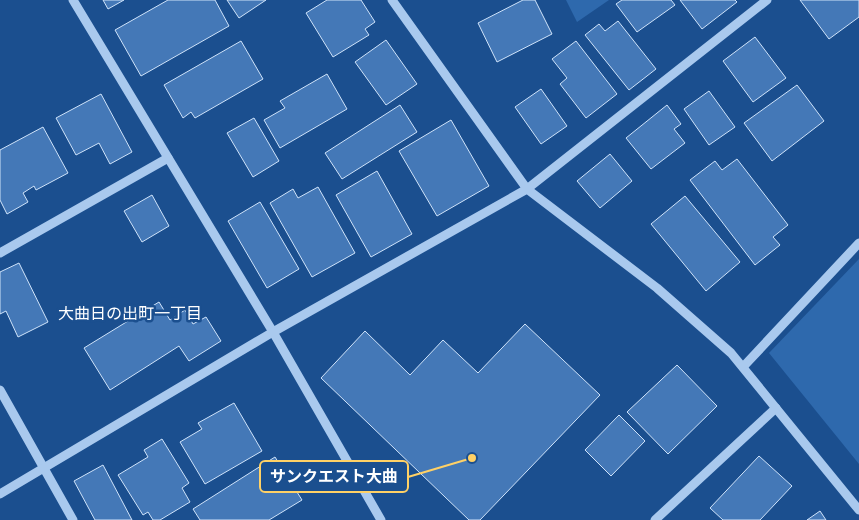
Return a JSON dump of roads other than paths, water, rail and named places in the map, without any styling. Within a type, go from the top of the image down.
[{"type":"street","points":[[73,0],[273,332],[381,520]]},
{"type":"street","points":[[392,0],[527,189],[657,288],[731,353],[859,510]]},
{"type":"street","points":[[0,494],[273,332],[527,189],[767,0]]},
{"type":"street","points":[[0,253],[168,158]]},
{"type":"street","points":[[743,367],[859,243]]},
{"type":"street","points":[[0,390],[73,520]]},
{"type":"street","points":[[655,520],[776,408]]},
{"type":"place","name":"サンクエスト大曲","points":[[472,458]]},
{"type":"district","name":"大曲日の出町一丁目","points":[[130,313]]}]
